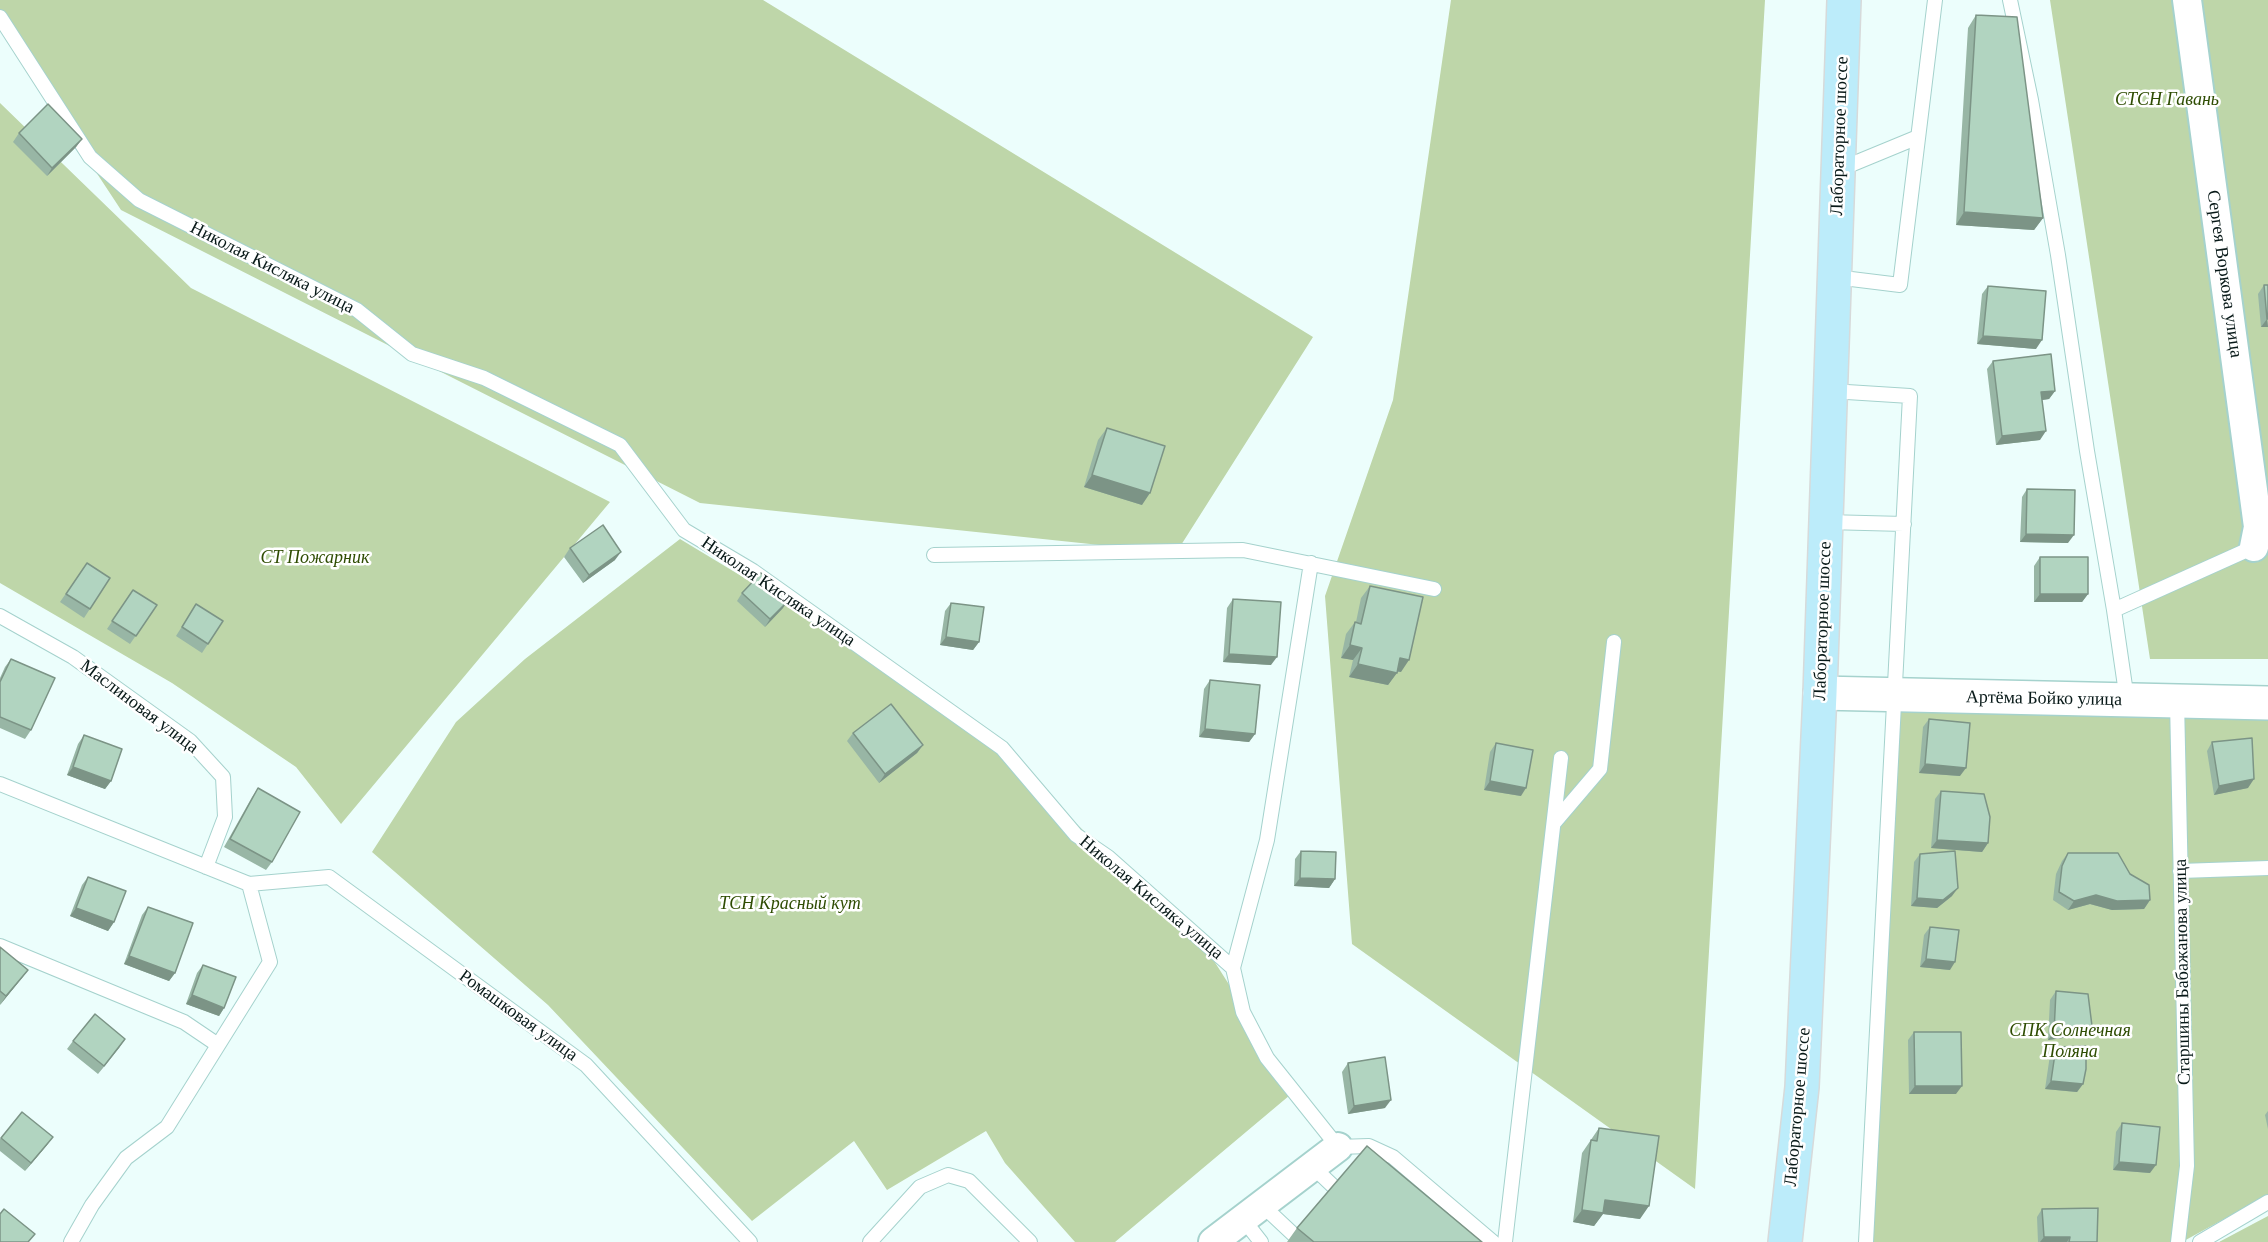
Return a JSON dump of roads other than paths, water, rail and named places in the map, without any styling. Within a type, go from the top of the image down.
[{"type":"main road","name":"Лабораторное шоссе","points":[[1785,1242],[1802,1087],[1820,693],[1844,0]]},
{"type":"main road","name":"Артёма Бойко улица","points":[[1820,693],[2268,703]]},
{"type":"street","name":"Сергея Воркова улица","points":[[2187,0],[2258,527],[2254,548]]},
{"type":"street","points":[[1213,1242],[1338,1147]]},
{"type":"lane","points":[[1834,277],[1900,285],[1935,0]]},
{"type":"lane","points":[[2010,0],[2031,100],[2058,255],[2086,451],[2114,610],[2127,701]]},
{"type":"lane","name":"Николая Кисляка улица","points":[[0,17],[90,157],[139,200],[357,310],[412,354],[484,378],[620,445],[684,530],[753,572],[1002,748],[1076,835],[1108,857],[1233,968],[1243,1012],[1267,1058],[1338,1147]]},
{"type":"lane","points":[[1838,170],[1918,137]]},
{"type":"lane","points":[[1831,391],[1910,396],[1866,1242]]},
{"type":"lane","points":[[1826,522],[1904,524]]},
{"type":"lane","points":[[2114,610],[2254,548]]},
{"type":"lane","points":[[934,555],[1242,550],[1434,589]]},
{"type":"lane","points":[[1233,968],[1267,840],[1311,563]]},
{"type":"lane","name":"Маслиновая улица","points":[[0,616],[73,657],[190,741],[223,777],[225,816],[206,867]]},
{"type":"lane","points":[[1554,823],[1600,768],[1614,642]]},
{"type":"lane","name":"Старшины Бабажанова улица","points":[[2177,701],[2187,1166],[2178,1242]]},
{"type":"lane","points":[[1505,1242],[1561,758]]},
{"type":"lane","name":"Ромашковая улица","points":[[0,784],[249,884],[329,877],[586,1065],[746,1239]]},
{"type":"lane","points":[[2180,871],[2268,868]]},
{"type":"lane","points":[[71,1242],[92,1204],[126,1158],[167,1126],[270,962],[249,884]]},
{"type":"lane","points":[[0,946],[184,1022],[218,1045]]},
{"type":"lane","points":[[1338,1147],[1369,1146],[1393,1157],[1493,1242]]},
{"type":"lane","points":[[1313,1167],[1334,1187]]},
{"type":"lane","points":[[870,1242],[920,1187],[948,1175],[969,1181],[1030,1242]]},
{"type":"lane","points":[[2200,1242],[2268,1202]]},
{"type":"lane","points":[[1252,1212],[1294,1235]]},
{"type":"lane","points":[[1252,1212],[1261,1242]]},
{"type":"park label","name":"СТСН Гавань","points":[[2167,100]]},
{"type":"park label","name":"СТ Пожарник","points":[[315,558]]},
{"type":"park label","name":"ТСН Красный кут","points":[[790,904]]},
{"type":"park label","name":"СПК Солнечная Поляна","points":[[2070,1041]]}]
